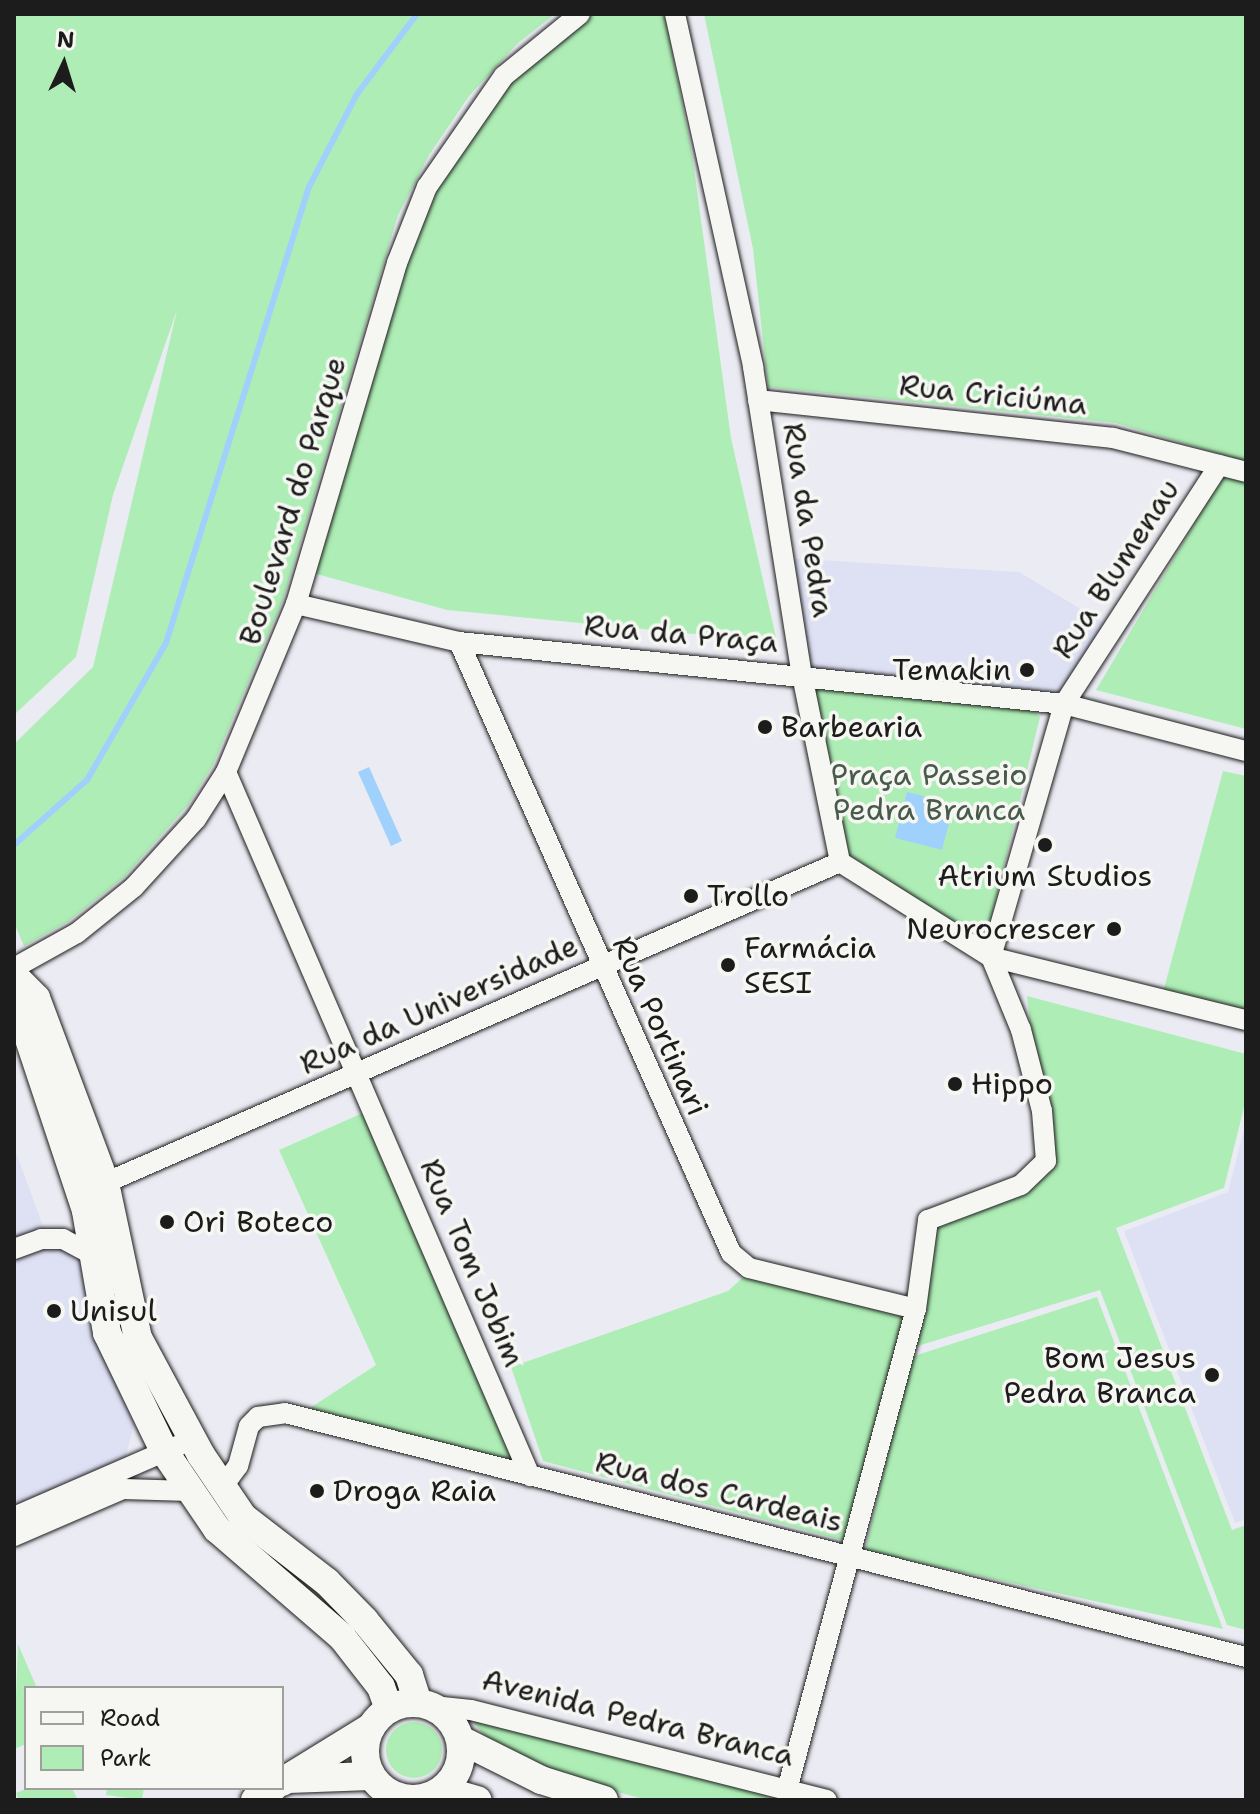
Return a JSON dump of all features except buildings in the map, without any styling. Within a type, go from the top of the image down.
[{"type":"street","name":"Boulevard do Parque","points":[[14,968],[77,933],[134,887],[196,819],[226,772],[296,604],[397,263],[427,187],[504,76],[580,14]]},
{"type":"street","name":"Rua da Pedra","points":[[675,14],[758,400],[802,675],[840,862]]},
{"type":"street","name":"Rua Criciúma","points":[[758,400],[1113,438],[1246,472]]},
{"type":"street","name":"Rua Blumenau","points":[[991,957],[1064,704],[1219,465]]},
{"type":"street","name":"Rua da Praça","points":[[296,604],[459,642],[1064,704],[1246,751]]},
{"type":"street","name":"Rua Portinari","points":[[459,642],[599,967],[731,1253],[749,1268],[916,1309]]},
{"type":"street","name":"Rua Tom Jobim","points":[[226,772],[530,1476]]},
{"type":"street","name":"Rua da Universidade","points":[[105,1183],[840,862]]},
{"type":"street","points":[[840,862],[991,957],[1246,1020]]},
{"type":"street","points":[[787,1790],[916,1309],[928,1220],[1021,1185],[1046,1161],[1042,1111],[1021,1030],[991,957]]},
{"type":"street","points":[[14,976],[36,998],[105,1183],[138,1338],[221,1489],[243,1517],[348,1602],[409,1675],[426,1704],[455,1726],[461,1740],[459,1768],[442,1790]]},
{"type":"street","points":[[14,994],[22,1039],[68,1147],[107,1333],[164,1451],[225,1537],[333,1627],[381,1687],[380,1718],[364,1751],[371,1776],[403,1799],[442,1790],[478,1800]]},
{"type":"street","points":[[14,1249],[41,1239],[63,1239],[93,1255]]},
{"type":"street","name":"Rua dos Cardeais","points":[[221,1489],[238,1466],[249,1426],[271,1412],[1246,1657]]},
{"type":"street","points":[[14,1517],[193,1439]]},
{"type":"street","points":[[14,1536],[123,1489],[190,1491]]},
{"type":"street","points":[[284,1781],[380,1718],[426,1704]]},
{"type":"street","name":"Avenida Pedra Branca","points":[[426,1704],[471,1710],[827,1800]]},
{"type":"street","points":[[461,1740],[541,1780],[604,1800]]},
{"type":"street","points":[[284,1783],[371,1776]]},
{"type":"shaded area","points":[[786,558],[1019,572],[1111,627],[1062,701],[805,673]]},
{"type":"shaded area","name":"Bom Jesus Pedra Branca","points":[[1246,1122],[1246,1519],[1235,1523],[1124,1231],[1228,1192]]},
{"type":"shaded area","name":"Unisul","points":[[14,1147],[49,1242],[81,1252],[135,1421],[125,1459],[14,1508]]},
{"type":"green space","points":[[14,14],[555,14],[518,43],[469,96],[429,155],[398,215],[283,600],[213,765],[188,805],[124,877],[69,921],[24,946],[14,923],[14,744],[93,667],[177,310],[113,495],[76,657],[14,715]]},
{"type":"green space","points":[[592,14],[665,14],[692,154],[731,438],[777,642],[447,610],[313,573],[404,265],[433,191],[509,81]]},
{"type":"green space","points":[[704,14],[1246,14],[1246,729],[1096,690],[1233,458],[1116,423],[768,387],[753,249]]},
{"type":"green space","name":"Praça Passeio Pedra Branca","points":[[809,685],[1032,708],[1040,717],[988,932],[981,940],[849,856]]},
{"type":"green space","points":[[1223,771],[1246,776],[1246,1013],[1163,992]]},
{"type":"green space","points":[[1027,996],[1246,1054],[1246,1099],[1224,1188],[1116,1228],[1232,1530],[1246,1525],[1246,1630],[1227,1625],[1100,1290],[911,1348],[934,1224],[1045,1174]]},
{"type":"green space","points":[[365,1112],[515,1463],[307,1410],[376,1365],[279,1150]]},
{"type":"green space","points":[[750,1271],[912,1311],[849,1542],[543,1461],[511,1367],[728,1291]]},
{"type":"green space","points":[[1097,1297],[1223,1629],[865,1551],[911,1357]]},
{"type":"green space","points":[[18,1644],[36,1686],[24,1686],[24,1745],[14,1749]]},
{"type":"green space","points":[[471,1719],[784,1800],[648,1800],[551,1775],[496,1750]]},
{"type":"green space","points":[[414,1722],[434,1730],[442,1750],[434,1770],[414,1778],[394,1770],[386,1750],[394,1730]]},
{"type":"green space","points":[[24,1790],[73,1790],[78,1800],[19,1800],[16,1793]]},
{"type":"green space","points":[[107,1790],[144,1790],[142,1800],[106,1795]]},
{"type":"water","points":[[369,767],[402,841],[391,846],[358,772]]},
{"type":"water","points":[[907,792],[954,804],[942,850],[895,838]]},
{"type":"waterway","points":[[14,845],[87,780],[166,643],[309,187],[357,94],[417,14]]},
{"type":"place","name":"Temakin","points":[[1027,670]]},
{"type":"place","name":"Barbearia","points":[[765,727]]},
{"type":"place","name":"Atrium Studios","points":[[1045,845]]},
{"type":"place","name":"Trollo","points":[[691,896]]},
{"type":"place","name":"Neurocrescer","points":[[1114,929]]},
{"type":"place","name":"Farmácia SESI","points":[[728,965]]},
{"type":"place","name":"Hippo","points":[[955,1084]]},
{"type":"place","name":"Ori Boteco","points":[[167,1222]]},
{"type":"place","name":"Unisul","points":[[54,1311]]},
{"type":"place","name":"Bom Jesus Pedra Branca","points":[[1212,1375]]},
{"type":"place","name":"Droga Raia","points":[[317,1491]]}]
